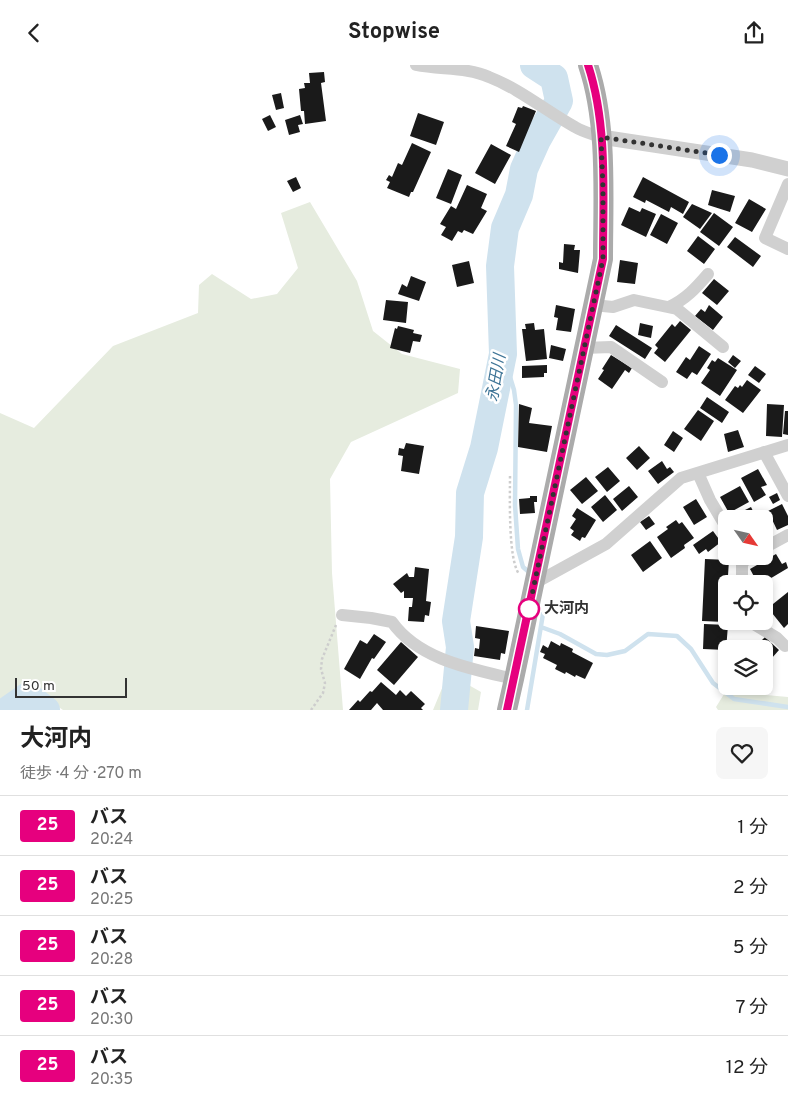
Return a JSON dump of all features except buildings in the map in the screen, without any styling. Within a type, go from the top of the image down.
[{"type":"main road","points":[[507,710],[603,259],[601,137],[598,105],[587,65]]},
{"type":"street","points":[[416,65],[487,76],[512,88],[577,129],[601,137],[752,160],[788,169]]},
{"type":"street","points":[[788,184],[766,238],[788,249]]},
{"type":"street","points":[[669,307],[680,302],[693,292],[708,274]]},
{"type":"street","points":[[593,305],[613,307],[634,301],[677,309],[723,347]]},
{"type":"street","points":[[584,348],[611,347],[662,383]]},
{"type":"street","points":[[535,583],[606,544],[681,478],[788,445]]},
{"type":"street","points":[[764,452],[788,496]]},
{"type":"street","points":[[698,473],[718,514]]},
{"type":"street","points":[[773,544],[788,535]]},
{"type":"street","points":[[342,615],[392,622],[401,634],[437,657],[471,669],[514,679]]},
{"type":"street","points":[[764,630],[777,638],[785,646]]},
{"type":"path","points":[[510,476],[511,537],[515,569],[523,579],[535,583]]},
{"type":"path","points":[[311,710],[322,693],[325,683],[321,669],[322,659],[333,630],[342,615]]},
{"type":"shaded area","points":[[310,202],[357,281],[373,331],[402,354],[460,369],[458,393],[351,442],[330,479],[332,573],[343,710],[63,710],[31,688],[0,700],[0,413],[34,428],[113,346],[198,313],[199,285],[212,274],[251,299],[277,294],[298,268],[281,213]]},
{"type":"shaded area","points":[[458,679],[481,692],[478,710],[433,710],[445,681]]},
{"type":"shaded area","points":[[723,695],[788,697],[788,710],[718,710],[716,707]]},
{"type":"waterway","name":"永田川","points":[[454,710],[460,647],[456,621],[469,537],[470,493],[484,448],[503,354],[500,266],[505,228],[519,195],[524,169],[537,140],[559,101],[554,78],[534,65]]},
{"type":"waterway","points":[[503,354],[514,390],[516,405],[515,505],[518,549],[523,567],[530,573]]},
{"type":"waterway","points":[[527,710],[543,614]]},
{"type":"waterway","points":[[541,627],[560,634],[596,654],[607,655],[625,651],[648,634],[677,636],[691,649],[713,683],[734,699],[788,707]]},
{"type":"waterway","name":"永田川","points":[[8,710],[28,696],[46,710]]},
{"type":"bus line","name":"25","points":[[507,710],[603,259],[601,137],[598,105],[588,65]]},
{"type":"place","name":"大河内","points":[[529,609]]},
{"type":"route","points":[[529,609],[603,259],[601,137],[719,155]]}]
